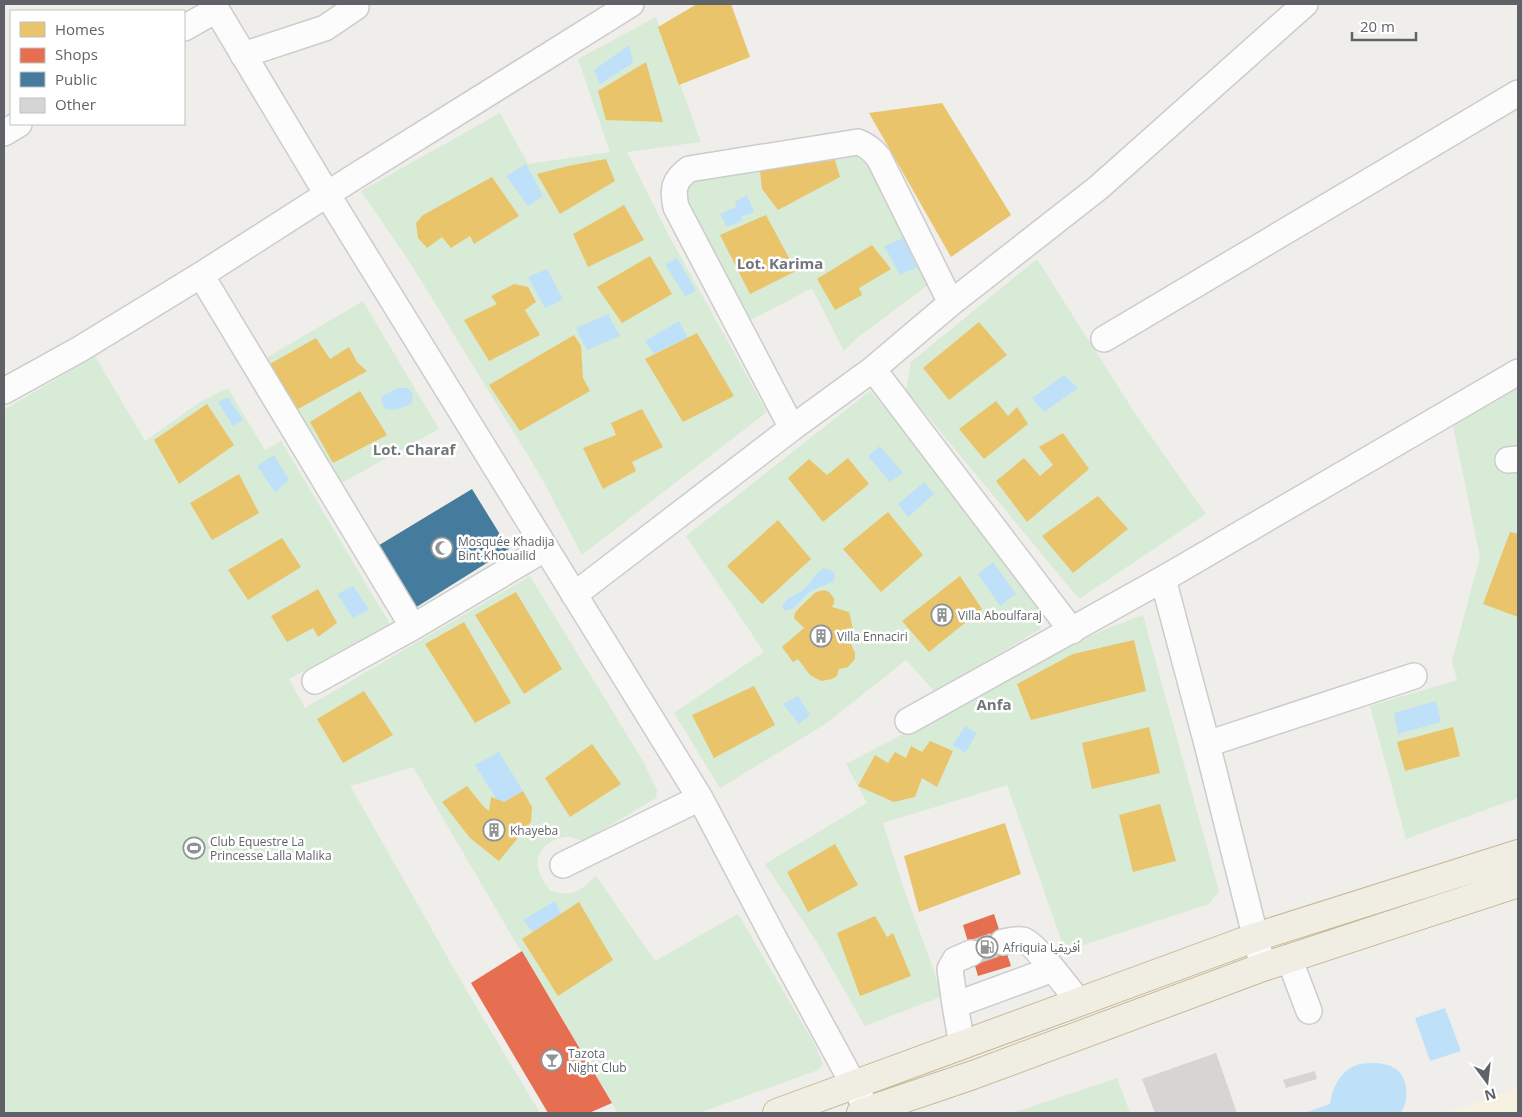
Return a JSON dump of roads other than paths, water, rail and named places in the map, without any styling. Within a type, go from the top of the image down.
[{"type":"highway","points":[[777,1113],[1256,937],[1518,854]]},
{"type":"highway","points":[[864,1112],[973,1075],[1263,966],[1518,883]]},
{"type":"highway","points":[[1079,1002],[1092,1030]]},
{"type":"highway","points":[[962,1045],[973,1075]]},
{"type":"street","points":[[4,391],[80,349],[201,275],[631,4]]},
{"type":"street","points":[[574,595],[792,428],[873,369],[951,303],[1098,188],[1305,4]]},
{"type":"street","points":[[185,27],[214,7],[327,194],[700,798],[774,940],[854,1085],[864,1112]]},
{"type":"street","points":[[243,55],[325,28],[356,7]]},
{"type":"street","points":[[1104,340],[1518,93]]},
{"type":"street","points":[[4,133],[17,125]]},
{"type":"street","points":[[792,428],[676,207],[673,195],[675,184],[680,176],[689,169],[858,142],[866,145],[880,158],[951,303]]},
{"type":"street","points":[[201,275],[413,627]]},
{"type":"street","points":[[873,369],[1072,631]]},
{"type":"street","points":[[908,721],[1163,579],[1518,372]]},
{"type":"street","points":[[315,681],[413,627],[546,548]]},
{"type":"street","points":[[1163,579],[1263,966]]},
{"type":"street","points":[[1207,744],[1414,676]]},
{"type":"street","points":[[562,865],[700,798]]},
{"type":"street","points":[[1003,942],[1025,940],[1053,969],[1079,1002]]},
{"type":"street","points":[[962,1045],[950,969],[955,960],[971,953]]},
{"type":"street","points":[[1290,958],[1309,1011]]},
{"type":"street","points":[[955,1005],[1053,969]]},
{"type":"water","points":[[629,45],[633,63],[600,84],[594,70]]},
{"type":"water","points":[[526,164],[543,196],[528,206],[506,176]]},
{"type":"water","points":[[747,195],[754,212],[741,217],[743,220],[727,227],[720,214],[736,207],[735,202]]},
{"type":"water","points":[[904,238],[917,267],[900,275],[884,246]]},
{"type":"water","points":[[677,258],[696,291],[685,296],[665,264]]},
{"type":"water","points":[[547,269],[563,299],[545,308],[528,277]]},
{"type":"water","points":[[608,314],[620,336],[587,350],[576,328]]},
{"type":"water","points":[[679,321],[688,338],[654,354],[645,341]]},
{"type":"water","points":[[1064,375],[1078,388],[1044,412],[1032,398]]},
{"type":"water","points":[[397,388],[408,388],[413,394],[412,403],[399,409],[385,409],[381,401],[382,396]]},
{"type":"water","points":[[228,397],[243,420],[233,426],[218,402]]},
{"type":"water","points":[[880,446],[903,473],[890,482],[868,456]]},
{"type":"water","points":[[274,455],[289,480],[275,492],[257,466]]},
{"type":"water","points":[[924,482],[934,494],[908,517],[898,504]]},
{"type":"water","points":[[993,562],[1016,594],[1000,606],[978,574]]},
{"type":"water","points":[[824,568],[834,572],[833,582],[813,590],[797,606],[785,611],[782,607],[784,603],[804,589],[816,574]]},
{"type":"water","points":[[353,586],[369,609],[353,618],[337,594]]},
{"type":"water","points":[[798,696],[810,715],[799,724],[783,704]]},
{"type":"water","points":[[1436,701],[1441,722],[1398,734],[1394,713]]},
{"type":"water","points":[[965,726],[977,733],[965,753],[953,745]]},
{"type":"water","points":[[499,752],[523,791],[504,802],[497,800],[475,765]]},
{"type":"water","points":[[555,901],[561,914],[533,932],[523,920]]},
{"type":"water","points":[[1445,1008],[1461,1051],[1430,1061],[1415,1018]]},
{"type":"water","points":[[1377,1063],[1396,1069],[1403,1078],[1406,1096],[1401,1113],[1304,1113],[1330,1104],[1333,1091],[1339,1079],[1348,1070],[1360,1064]]},
{"type":"tunnel","points":[[971,953],[1003,942]]},
{"type":"place","name":"Mosquée Khadija Bint Khouailid","points":[[442,548]]},
{"type":"place","name":"Villa Aboulfaraj","points":[[942,615]]},
{"type":"place","name":"Villa Ennaciri","points":[[821,636]]},
{"type":"place","name":"Khayeba","points":[[494,830]]},
{"type":"place","name":"Club Equestre La Princesse Lalla Malika","points":[[194,848]]},
{"type":"place","name":"Afriquia أفريقيا","points":[[987,947]]},
{"type":"place","name":"Tazota Night Club","points":[[552,1060]]},
{"type":"district","name":"Lot. Karima","points":[[780,263]]},
{"type":"district","name":"Lot. Charaf","points":[[414,449]]},
{"type":"district","name":"Anfa","points":[[994,704]]}]
